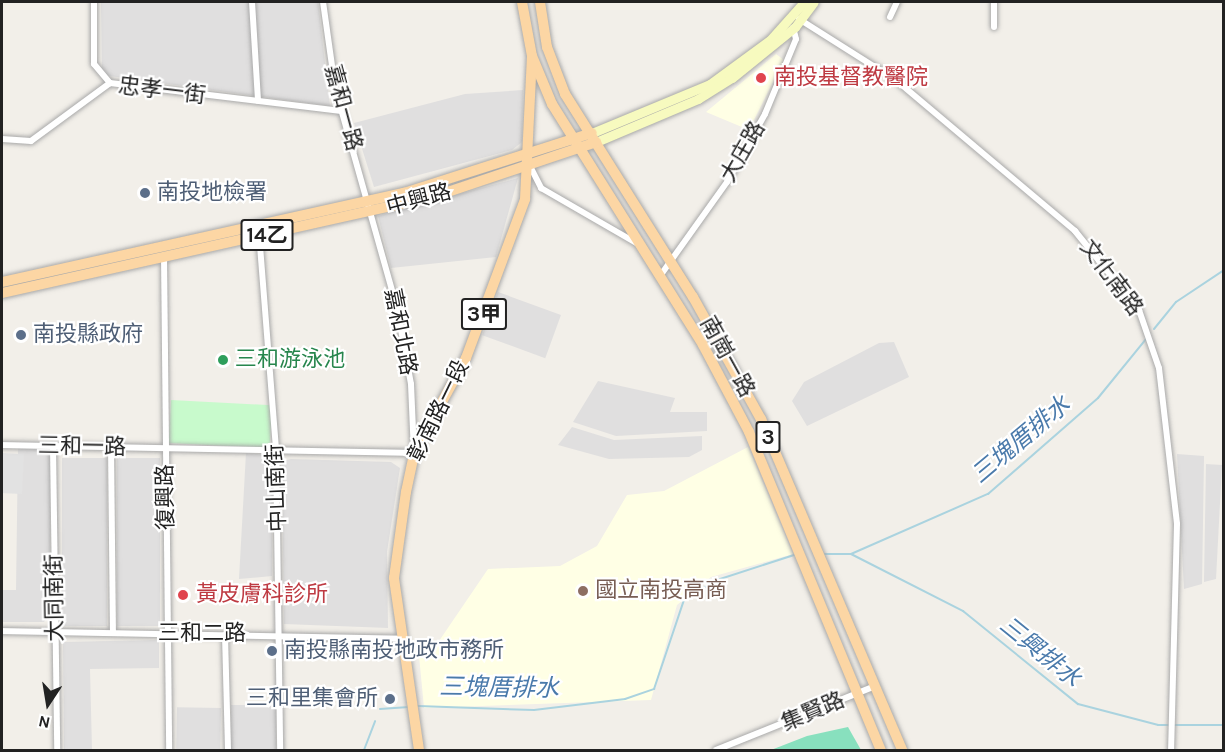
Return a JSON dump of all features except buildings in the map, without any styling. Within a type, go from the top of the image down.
[{"type":"main road","name":"彰南路一段","points":[[418,750],[394,578],[414,453],[461,367],[501,274],[529,161],[532,56],[522,2]]},
{"type":"main road","name":"3","points":[[540,2],[557,75],[594,138]]},
{"type":"main road","points":[[796,21],[804,2]]},
{"type":"main road","name":"大庄路","points":[[796,21],[814,2]]},
{"type":"main road","name":"中興路","points":[[594,138],[698,91],[784,26],[796,21]]},
{"type":"main road","name":"中興路","points":[[2,293],[164,257],[258,231],[370,207],[529,161],[698,99],[796,21]]},
{"type":"main road","name":"彰南路一段","points":[[532,56],[577,144]]},
{"type":"main road","name":"南崗一路","points":[[594,138],[670,262],[761,419],[902,750]]},
{"type":"main road","name":"南崗一路","points":[[577,144],[642,245],[749,432],[881,750]]},
{"type":"main road","name":"中興路","points":[[2,282],[163,243],[258,231]]},
{"type":"street","points":[[94,2],[94,64],[110,83]]},
{"type":"street","points":[[252,2],[258,101]]},
{"type":"street","name":"嘉和一路","points":[[323,2],[341,111],[370,207]]},
{"type":"street","points":[[890,17],[897,2]]},
{"type":"street","points":[[994,2],[994,27]]},
{"type":"street","name":"大庄路","points":[[660,276],[727,182],[765,114],[794,44],[796,21]]},
{"type":"street","name":"文化南路","points":[[796,21],[897,81],[1075,231],[1139,310],[1160,368],[1177,524],[1171,750]]},
{"type":"street","name":"忠孝一街","points":[[2,139],[31,141],[110,83],[341,111]]},
{"type":"street","points":[[529,161],[541,188],[642,245]]},
{"type":"street","name":"嘉和北路","points":[[370,207],[411,384],[414,453]]},
{"type":"street","name":"中山南街","points":[[258,231],[276,451],[280,750]]},
{"type":"street","name":"復興路","points":[[163,243],[169,750]]},
{"type":"street","name":"三和一路","points":[[2,445],[414,453]]},
{"type":"street","name":"大同南街","points":[[53,446],[57,750]]},
{"type":"street","points":[[111,446],[113,633]]},
{"type":"street","name":"三和二路","points":[[2,631],[225,635],[280,633],[401,639]]},
{"type":"street","points":[[225,635],[228,750]]},
{"type":"street","name":"集賢路","points":[[716,750],[875,686]]},
{"type":"shaded area","points":[[101,2],[318,2],[330,106],[102,75]]},
{"type":"shaded area","name":"南投基督教醫院","points":[[776,54],[784,60],[749,130],[706,112]]},
{"type":"shaded area","points":[[523,90],[522,142],[512,150],[374,187],[354,123],[465,94]]},
{"type":"shaded area","points":[[518,178],[496,257],[391,268],[378,216]]},
{"type":"shaded area","points":[[498,292],[561,315],[545,358],[482,335]]},
{"type":"shaded area","points":[[894,342],[909,377],[807,426],[792,401],[804,382],[879,343]]},
{"type":"shaded area","points":[[598,381],[675,398],[670,412],[707,412],[707,431],[616,436],[573,422]]},
{"type":"shaded area","points":[[572,427],[614,440],[702,436],[702,450],[689,457],[609,459],[558,445]]},
{"type":"shaded area","points":[[18,447],[46,449],[50,457],[50,613],[44,622],[2,622],[2,590],[16,590]]},
{"type":"shaded area","name":"國立南投高商","points":[[748,447],[793,554],[711,577],[677,605],[651,700],[424,708],[418,645],[439,641],[488,569],[560,566],[597,546],[627,495],[664,491]]},
{"type":"shaded area","points":[[2,453],[24,454],[22,494],[2,493]]},
{"type":"shaded area","points":[[246,453],[266,455],[272,466],[272,576],[239,579]]},
{"type":"shaded area","points":[[1177,454],[1204,456],[1202,584],[1184,589]]},
{"type":"shaded area","points":[[62,458],[107,458],[107,626],[62,626]]},
{"type":"shaded area","points":[[117,458],[160,458],[160,626],[117,626]]},
{"type":"shaded area","points":[[291,459],[391,462],[400,468],[387,552],[388,628],[284,624],[282,461]]},
{"type":"shaded area","points":[[1206,464],[1222,465],[1216,579],[1204,582]]},
{"type":"shaded area","points":[[159,640],[159,668],[90,669],[92,750],[64,750],[63,642]]},
{"type":"shaded area","points":[[231,705],[276,705],[276,750],[231,750]]},
{"type":"shaded area","points":[[177,707],[221,708],[220,750],[176,749]]},
{"type":"green space","points":[[171,400],[272,405],[270,448],[169,443]]},
{"type":"green space","points":[[848,727],[861,750],[771,750],[807,736]]},
{"type":"waterway","name":"三塊厝排水","points":[[1154,329],[1176,302],[1224,270]]},
{"type":"waterway","name":"三塊厝排水","points":[[825,554],[851,554],[988,494],[1098,398],[1146,339]]},
{"type":"waterway","name":"三興排水","points":[[851,554],[963,611],[1078,704],[1158,725],[1224,725]]},
{"type":"waterway","name":"三塊厝排水","points":[[418,706],[534,710],[625,699],[654,689],[684,600],[717,580],[794,555]]},
{"type":"waterway","name":"三塊厝排水","points":[[380,709],[409,707]]},
{"type":"waterway","name":"三塊厝排水","points":[[364,750],[375,721]]},
{"type":"place","name":"南投基督教醫院","points":[[761,78]]},
{"type":"place","name":"南投地檢署","points":[[145,193]]},
{"type":"place","name":"南投縣政府","points":[[21,335]]},
{"type":"place","name":"三和游泳池","points":[[223,360]]},
{"type":"place","name":"國立南投高商","points":[[583,591]]},
{"type":"place","name":"黃皮膚科診所","points":[[183,595]]},
{"type":"place","name":"南投縣南投地政市務所","points":[[272,651]]},
{"type":"place","name":"三和里集會所","points":[[390,699]]}]
